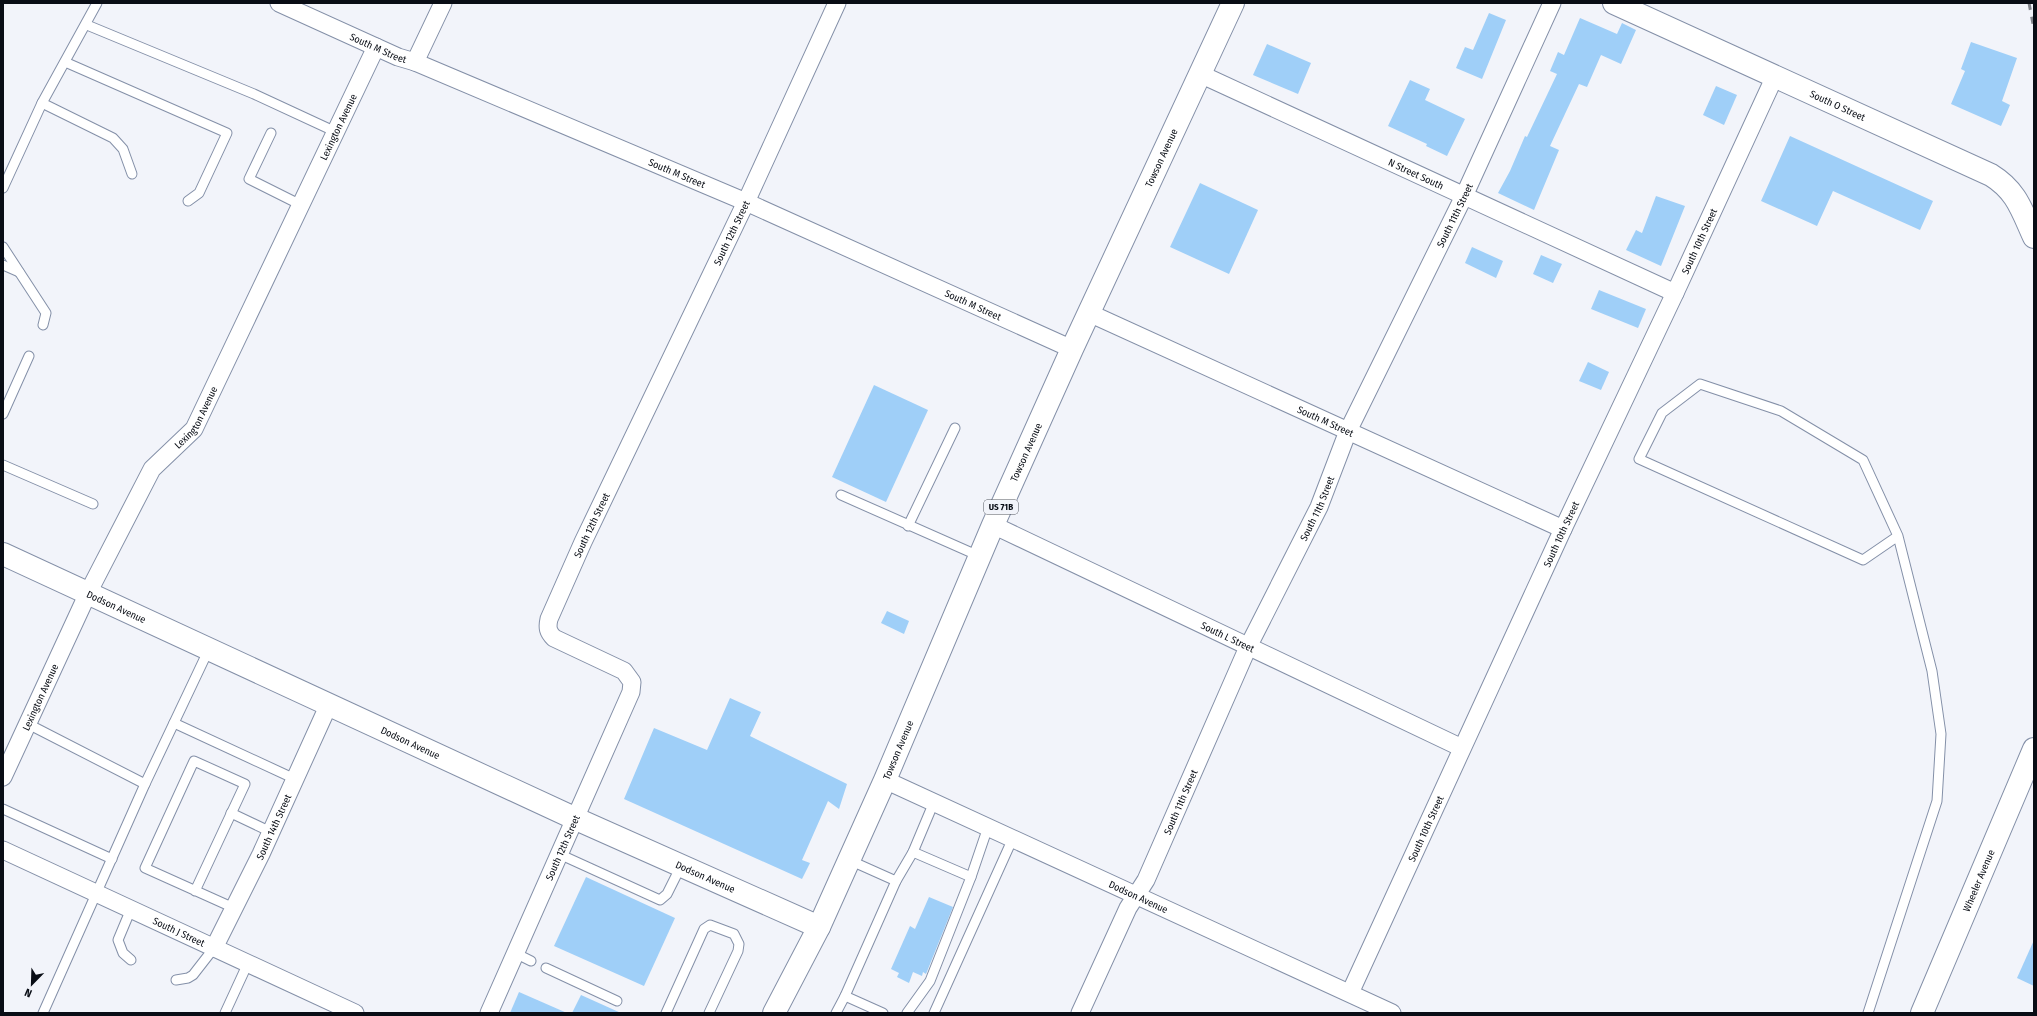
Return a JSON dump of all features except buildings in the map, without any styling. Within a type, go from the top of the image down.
[{"type":"main road","name":"Towson Avenue","points":[[776,1013],[819,927],[885,780],[979,556],[1072,349],[1233,3]]},
{"type":"main road","name":"South O Street","points":[[1614,3],[2001,181],[2017,198],[2034,237]]},
{"type":"main road","name":"Dodson Avenue","points":[[3,554],[574,818],[819,927]]},
{"type":"main road","name":"Wheeler Avenue","points":[[1922,1013],[2034,748]]},
{"type":"street","name":"South M Street","points":[[279,3],[376,47],[415,62],[746,202],[1072,349]]},
{"type":"street","points":[[415,62],[443,3]]},
{"type":"street","name":"South 12th Street","points":[[489,1013],[631,692],[632,682],[624,671],[554,638],[549,633],[547,627],[549,619],[583,542],[746,202],[837,3]]},
{"type":"street","name":"South 11th Street","points":[[1080,1013],[1128,908],[1146,880],[1248,647],[1319,508],[1348,431],[1464,196],[1552,3]]},
{"type":"street","name":"Lexington Avenue","points":[[3,777],[88,593],[152,469],[194,429],[376,47]]},
{"type":"street","name":"N Street South","points":[[1200,74],[1676,293]]},
{"type":"street","name":"South 10th Street","points":[[1350,993],[1563,529],[1676,293],[1775,76]]},
{"type":"street","name":"South M Street","points":[[1089,313],[1563,529]]},
{"type":"street","name":"South L Street","points":[[993,525],[1462,748]]},
{"type":"street","name":"South 14th Street","points":[[214,948],[271,832],[329,704]]},
{"type":"street","name":"Dodson Avenue","points":[[885,780],[1137,894],[1350,993],[1375,1010],[1392,1013]]},
{"type":"street","name":"South J Street","points":[[3,850],[355,1013]]},
{"type":"lane","points":[[3,188],[42,103],[87,25],[97,3]]},
{"type":"lane","points":[[87,25],[254,94],[336,132]]},
{"type":"lane","points":[[65,62],[228,133],[199,193],[188,201]]},
{"type":"lane","points":[[42,103],[113,138],[123,149],[132,174]]},
{"type":"lane","points":[[271,133],[249,179],[301,205]]},
{"type":"lane","points":[[3,247],[46,313],[43,325]]},
{"type":"lane","points":[[3,264],[19,272]]},
{"type":"lane","points":[[3,414],[6,401],[29,356]]},
{"type":"lane","points":[[1868,1013],[1937,801],[1941,734],[1932,671],[1898,536],[1863,460],[1781,411],[1700,384],[1662,413],[1638,459],[1863,560],[1898,536]]},
{"type":"lane","points":[[908,526],[955,428]]},
{"type":"lane","points":[[3,465],[93,504]]},
{"type":"lane","points":[[841,495],[908,526],[979,556]]},
{"type":"lane","points":[[43,1013],[145,784],[209,649]]},
{"type":"lane","points":[[174,723],[295,779]]},
{"type":"lane","points":[[28,724],[145,784]]},
{"type":"lane","points":[[195,891],[245,784],[194,761],[145,868],[195,891],[234,908]]},
{"type":"lane","points":[[836,1013],[896,881],[913,852],[934,802]]},
{"type":"lane","points":[[3,809],[112,859]]},
{"type":"lane","points":[[231,813],[271,832]]},
{"type":"lane","points":[[907,1013],[930,981],[971,877],[988,827]]},
{"type":"lane","points":[[934,1013],[1013,838]]},
{"type":"lane","points":[[913,852],[971,877]]},
{"type":"lane","points":[[559,854],[660,900],[667,894],[681,865]]},
{"type":"lane","points":[[849,860],[896,881]]},
{"type":"lane","points":[[131,909],[118,940],[123,953],[131,960]]},
{"type":"lane","points":[[666,1013],[704,928],[710,925],[734,934],[739,944],[738,951],[709,1013]]},
{"type":"lane","points":[[176,980],[188,978],[193,975],[214,948]]},
{"type":"lane","points":[[515,953],[531,961]]},
{"type":"lane","points":[[225,1013],[248,963]]},
{"type":"lane","points":[[546,968],[617,1001]]},
{"type":"lane","points":[[845,996],[883,1013]]},
{"type":"railway","points":[[2029,3],[2034,29]]}]
